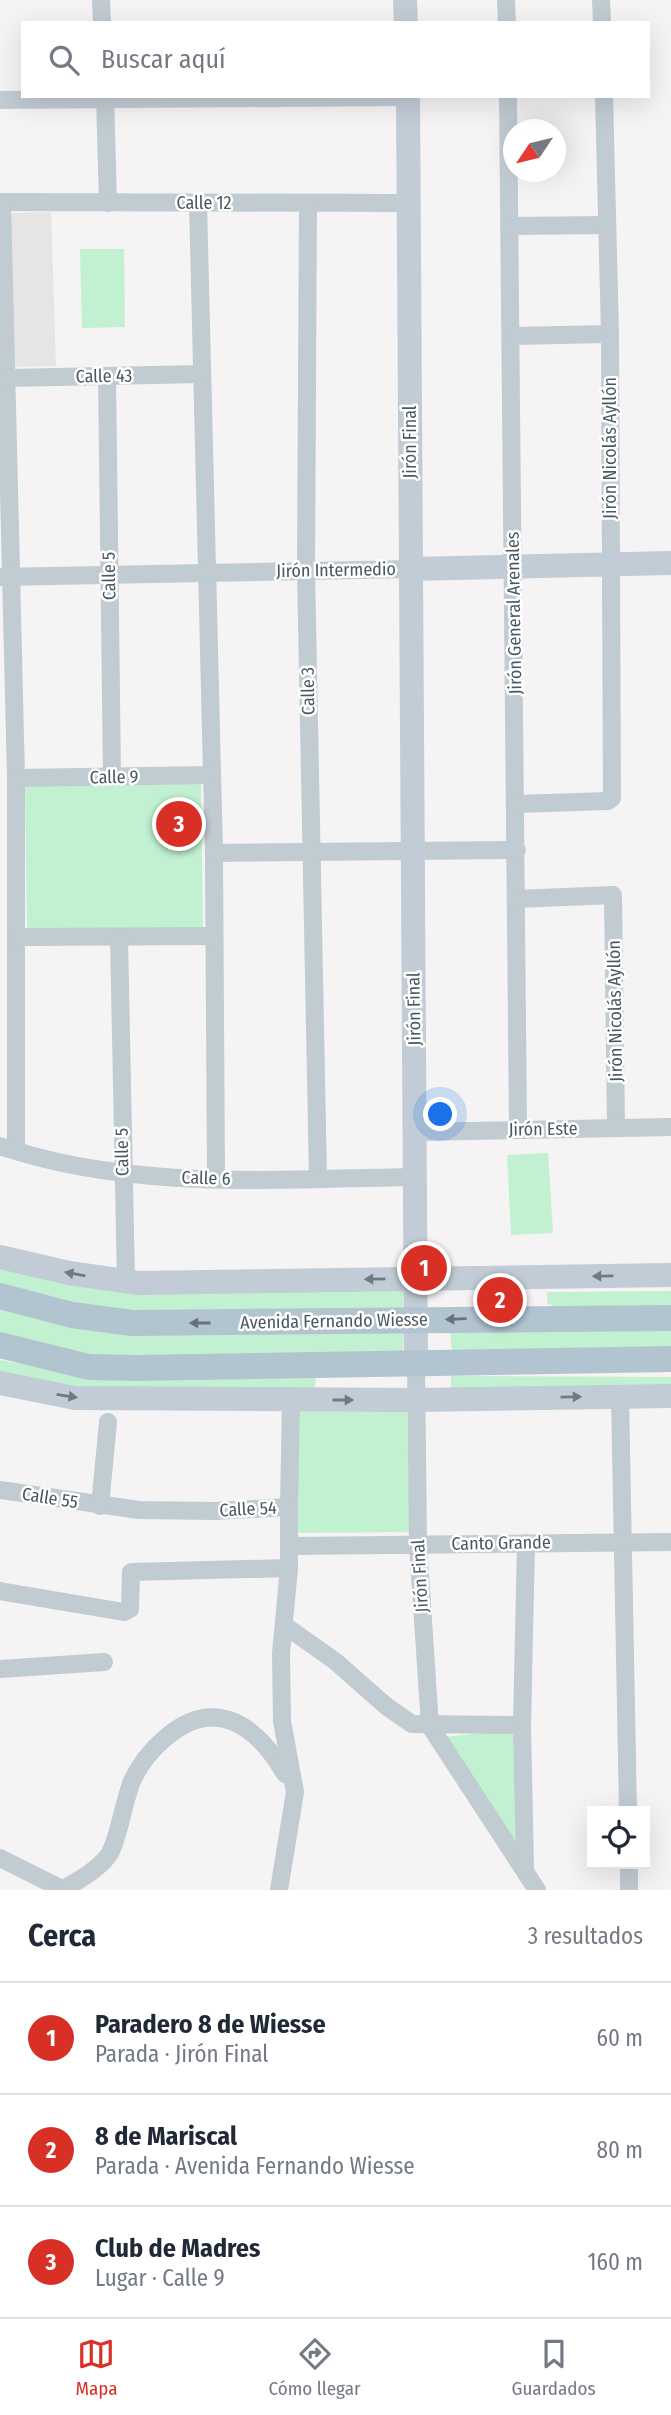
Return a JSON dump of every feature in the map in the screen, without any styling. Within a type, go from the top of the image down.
[{"type":"main road","name":"Avenida Fernando Wiesse","points":[[0,1296],[72,1315],[132,1323],[671,1318]]},
{"type":"main road","points":[[0,1345],[89,1367],[671,1359]]},
{"type":"street","points":[[101,0],[102,21]]},
{"type":"street","points":[[405,0],[406,21]]},
{"type":"street","points":[[506,0],[507,21]]},
{"type":"street","points":[[601,0],[602,21]]},
{"type":"street","points":[[0,100],[105,98],[107,203]]},
{"type":"street","name":"Jirón Final","points":[[408,98],[415,1362],[418,1544],[430,1726]]},
{"type":"street","name":"Jirón General Arenales","points":[[508,98],[518,1129]]},
{"type":"street","name":"Jirón Nicolás Ayllón","points":[[516,804],[611,800],[610,334],[604,98]]},
{"type":"street","points":[[1,202],[7,378],[5,577],[16,778],[8,857],[18,937],[8,1149]]},
{"type":"street","name":"Calle 12","points":[[1,202],[408,203]]},
{"type":"street","points":[[198,203],[214,853],[216,1179]]},
{"type":"street","name":"Calle 3","points":[[308,203],[306,570],[318,1178]]},
{"type":"street","points":[[510,226],[607,225]]},
{"type":"street","points":[[511,336],[610,334]]},
{"type":"street","name":"Calle 43","points":[[7,378],[202,374]]},
{"type":"street","name":"Calle 5","points":[[107,376],[112,777]]},
{"type":"street","name":"Jirón Intermedio","points":[[5,577],[671,563]]},
{"type":"street","name":"Calle 9","points":[[16,778],[212,775]]},
{"type":"street","points":[[214,853],[517,850]]},
{"type":"street","name":"Jirón Nicolás Ayllón","points":[[517,898],[612,895],[616,1128]]},
{"type":"street","points":[[18,937],[214,936]]},
{"type":"street","name":"Calle 5","points":[[119,937],[126,1282]]},
{"type":"street","name":"Jirón Este","points":[[415,1132],[671,1127]]},
{"type":"street","name":"Calle 6","points":[[8,1149],[65,1165],[122,1174],[216,1179],[415,1177]]},
{"type":"street","points":[[0,1257],[69,1273],[126,1282],[671,1275]]},
{"type":"street","points":[[0,1382],[75,1398],[416,1400],[671,1396]]},
{"type":"street","points":[[620,1396],[628,1806]]},
{"type":"street","name":"Calle 54","points":[[100,1506],[215,1511],[289,1507],[291,1400]]},
{"type":"street","points":[[100,1506],[108,1422]]},
{"type":"street","name":"Calle 55","points":[[0,1490],[100,1506]]},
{"type":"street","points":[[279,1890],[295,1792],[282,1721],[284,1625],[290,1546],[289,1507]]},
{"type":"street","name":"Canto Grande","points":[[290,1546],[671,1542]]},
{"type":"street","points":[[525,1868],[522,1725],[526,1543]]},
{"type":"street","points":[[0,1591],[127,1611],[130,1609],[131,1572],[289,1568]]},
{"type":"street","points":[[284,1625],[335,1661],[386,1706],[412,1724],[522,1725]]},
{"type":"street","points":[[0,1670],[104,1662]]},
{"type":"street","points":[[0,1858],[64,1890],[87,1875],[110,1853],[133,1780],[148,1752],[193,1719],[212,1716],[221,1718],[255,1736],[274,1756],[295,1792]]},
{"type":"street","points":[[430,1726],[537,1890]]},
{"type":"street","points":[[629,1869],[629,1890]]},
{"type":"shaded area","points":[[51,212],[56,366],[15,367],[10,213]]},
{"type":"green space","points":[[80,249],[124,249],[125,327],[82,328]]},
{"type":"green space","points":[[201,784],[203,929],[27,930],[25,785]]},
{"type":"green space","points":[[548,1153],[553,1233],[511,1235],[507,1155]]},
{"type":"green space","points":[[0,1265],[403,1288],[403,1309],[222,1312],[99,1309],[0,1287]]},
{"type":"green space","points":[[671,1291],[671,1311],[566,1311],[547,1303],[547,1292]]},
{"type":"green space","points":[[0,1309],[404,1331],[402,1356],[126,1360],[65,1354],[0,1338]]},
{"type":"green space","points":[[671,1327],[671,1352],[452,1353],[450,1330]]},
{"type":"green space","points":[[0,1360],[93,1377],[316,1377],[315,1391],[94,1389],[0,1373]]},
{"type":"green space","points":[[451,1376],[671,1377],[671,1392],[451,1391]]},
{"type":"green space","points":[[407,1408],[410,1532],[296,1533],[295,1409]]},
{"type":"green space","points":[[520,1729],[517,1837],[514,1839],[444,1737]]},
{"type":"place","name":"Club de Madres","points":[[179,824]]},
{"type":"place","name":"Paradero 8 de Wiesse","points":[[424,1268]]},
{"type":"place","name":"8 de Mariscal","points":[[500,1300]]}]
